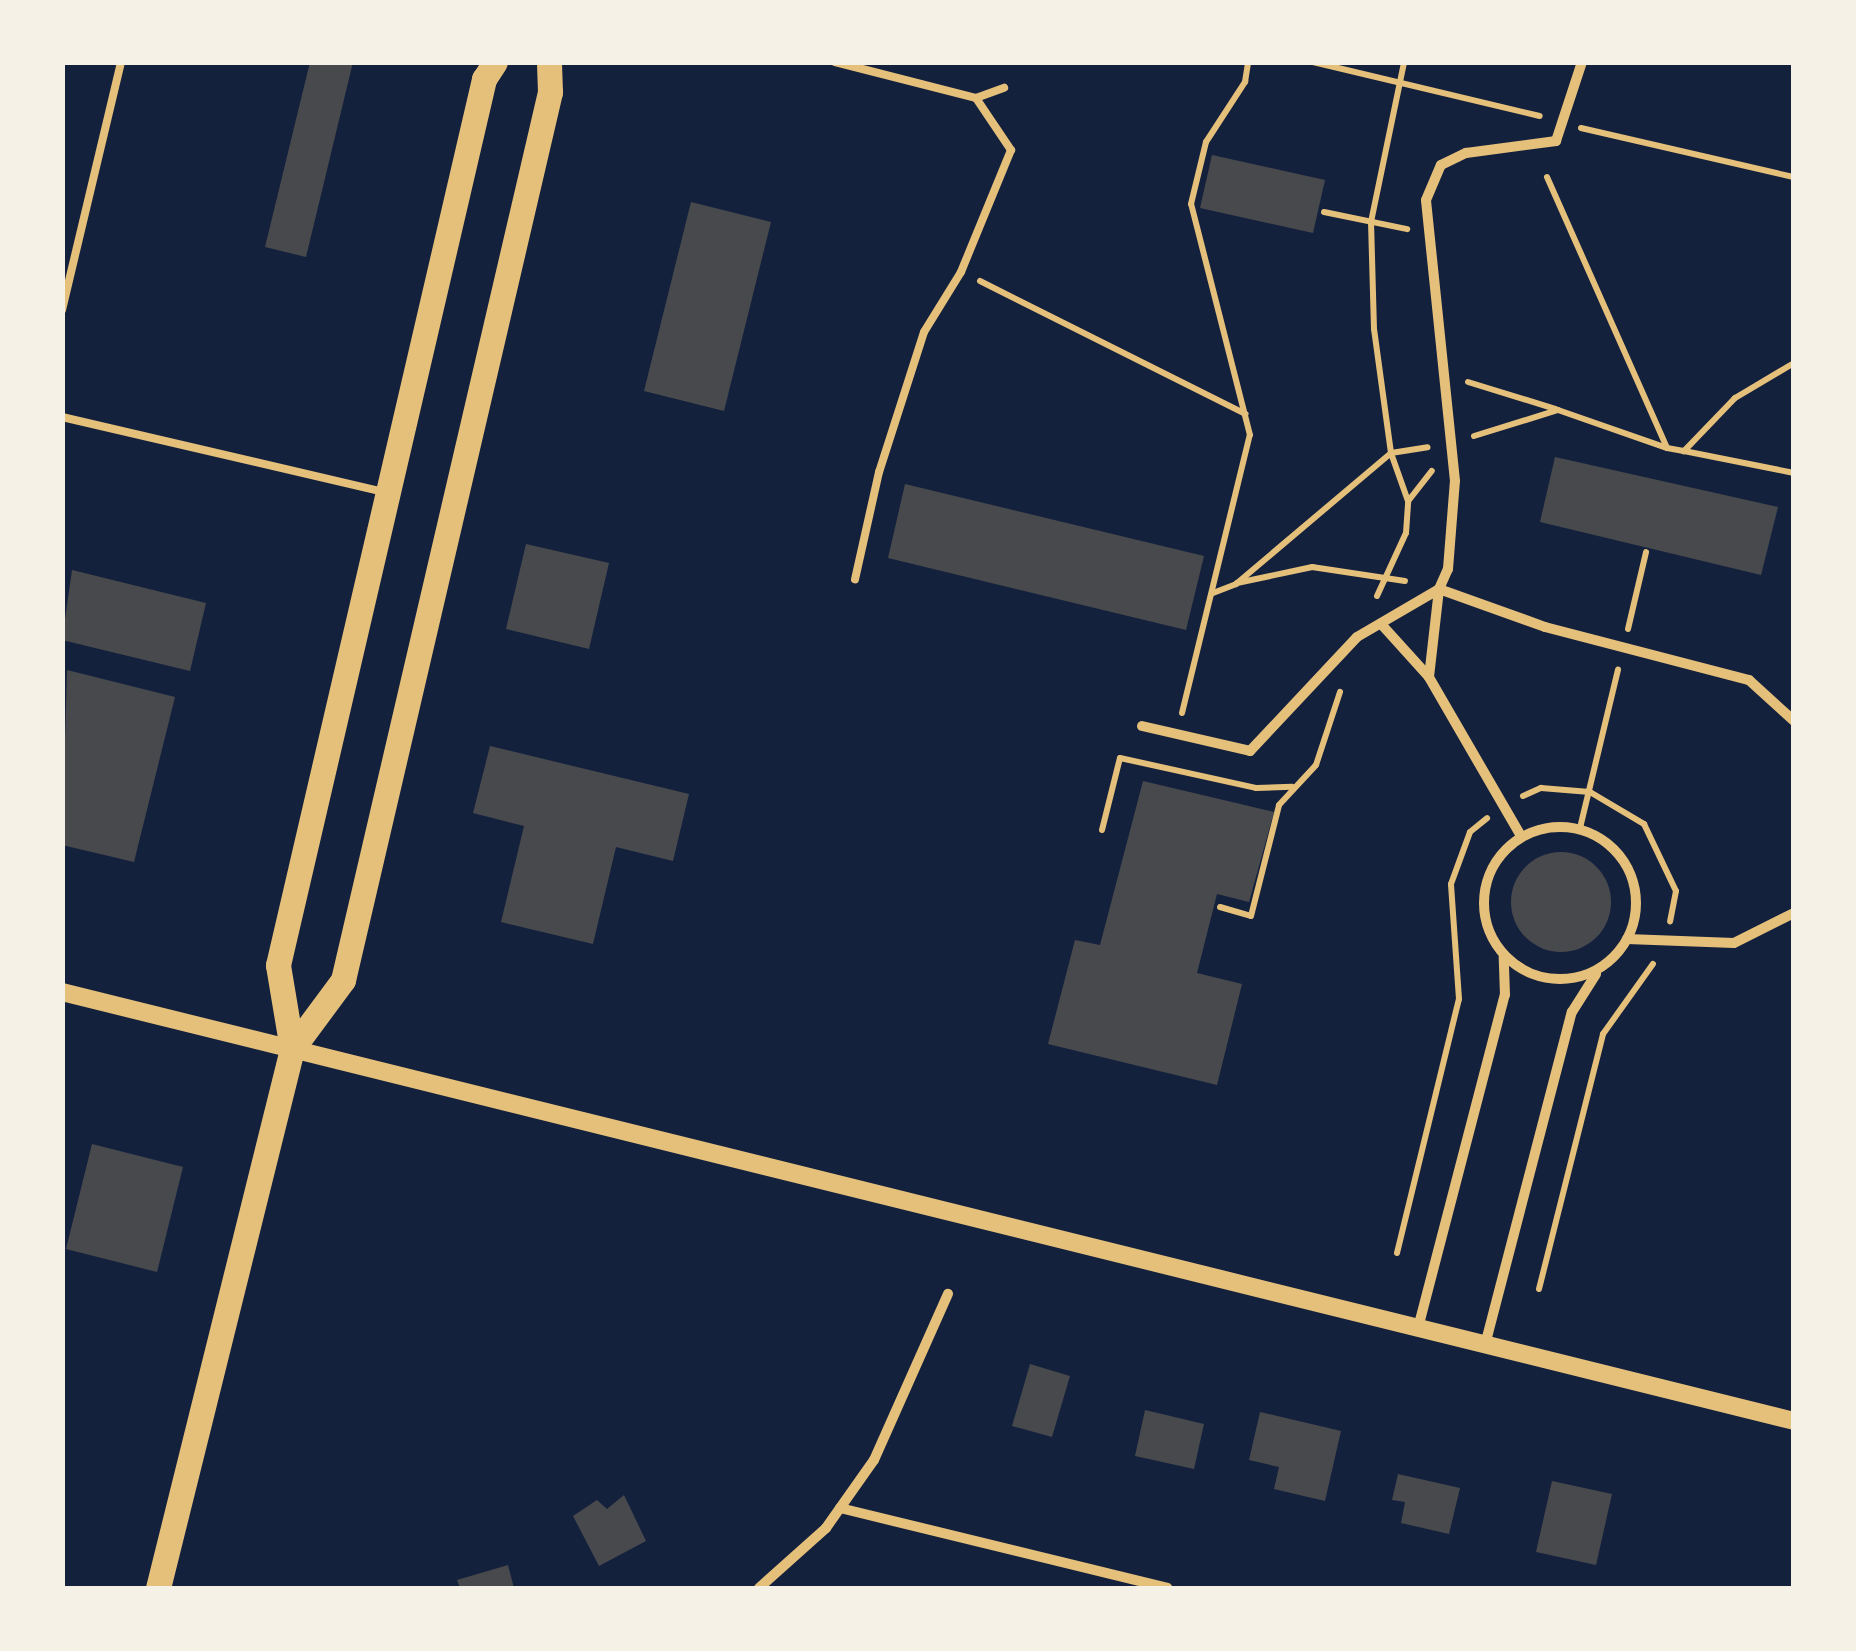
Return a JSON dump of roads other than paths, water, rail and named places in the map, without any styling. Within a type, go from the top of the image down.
[{"type":"main road","points":[[292,1049],[278,965],[484,78],[495,62]]},
{"type":"main road","points":[[158,1588],[292,1049],[343,980],[550,92],[548,62]]},
{"type":"street","points":[[1429,677],[1440,588],[1450,552],[1454,442],[1426,200],[1441,165],[1482,150],[1556,142],[1567,122],[1582,62]]},
{"type":"street","points":[[1142,726],[1250,751],[1357,637],[1382,626],[1440,588]]},
{"type":"street","points":[[1440,588],[1624,647],[1749,680],[1794,721]]},
{"type":"street","points":[[1382,626],[1429,677],[1521,836]]},
{"type":"street","points":[[1485,1345],[1572,1012],[1602,967],[1627,939],[1636,906],[1630,872],[1600,838],[1580,828],[1540,828],[1521,836],[1490,870],[1484,892],[1491,937],[1504,956],[1543,978],[1574,979],[1602,967]]},
{"type":"street","points":[[1627,939],[1734,942],[1794,913]]},
{"type":"street","points":[[1418,1328],[1504,995],[1504,956]]},
{"type":"street","points":[[62,992],[1794,1421]]},
{"type":"street","points":[[758,1588],[840,1508],[874,1460],[948,1294]]},
{"type":"street","points":[[840,1508],[1167,1588]]},
{"type":"lane","points":[[62,310],[121,62]]},
{"type":"lane","points":[[836,62],[976,98],[1004,88]]},
{"type":"lane","points":[[856,579],[879,472],[924,332],[961,272],[1011,150],[976,98]]},
{"type":"lane","points":[[62,417],[389,493]]}]
